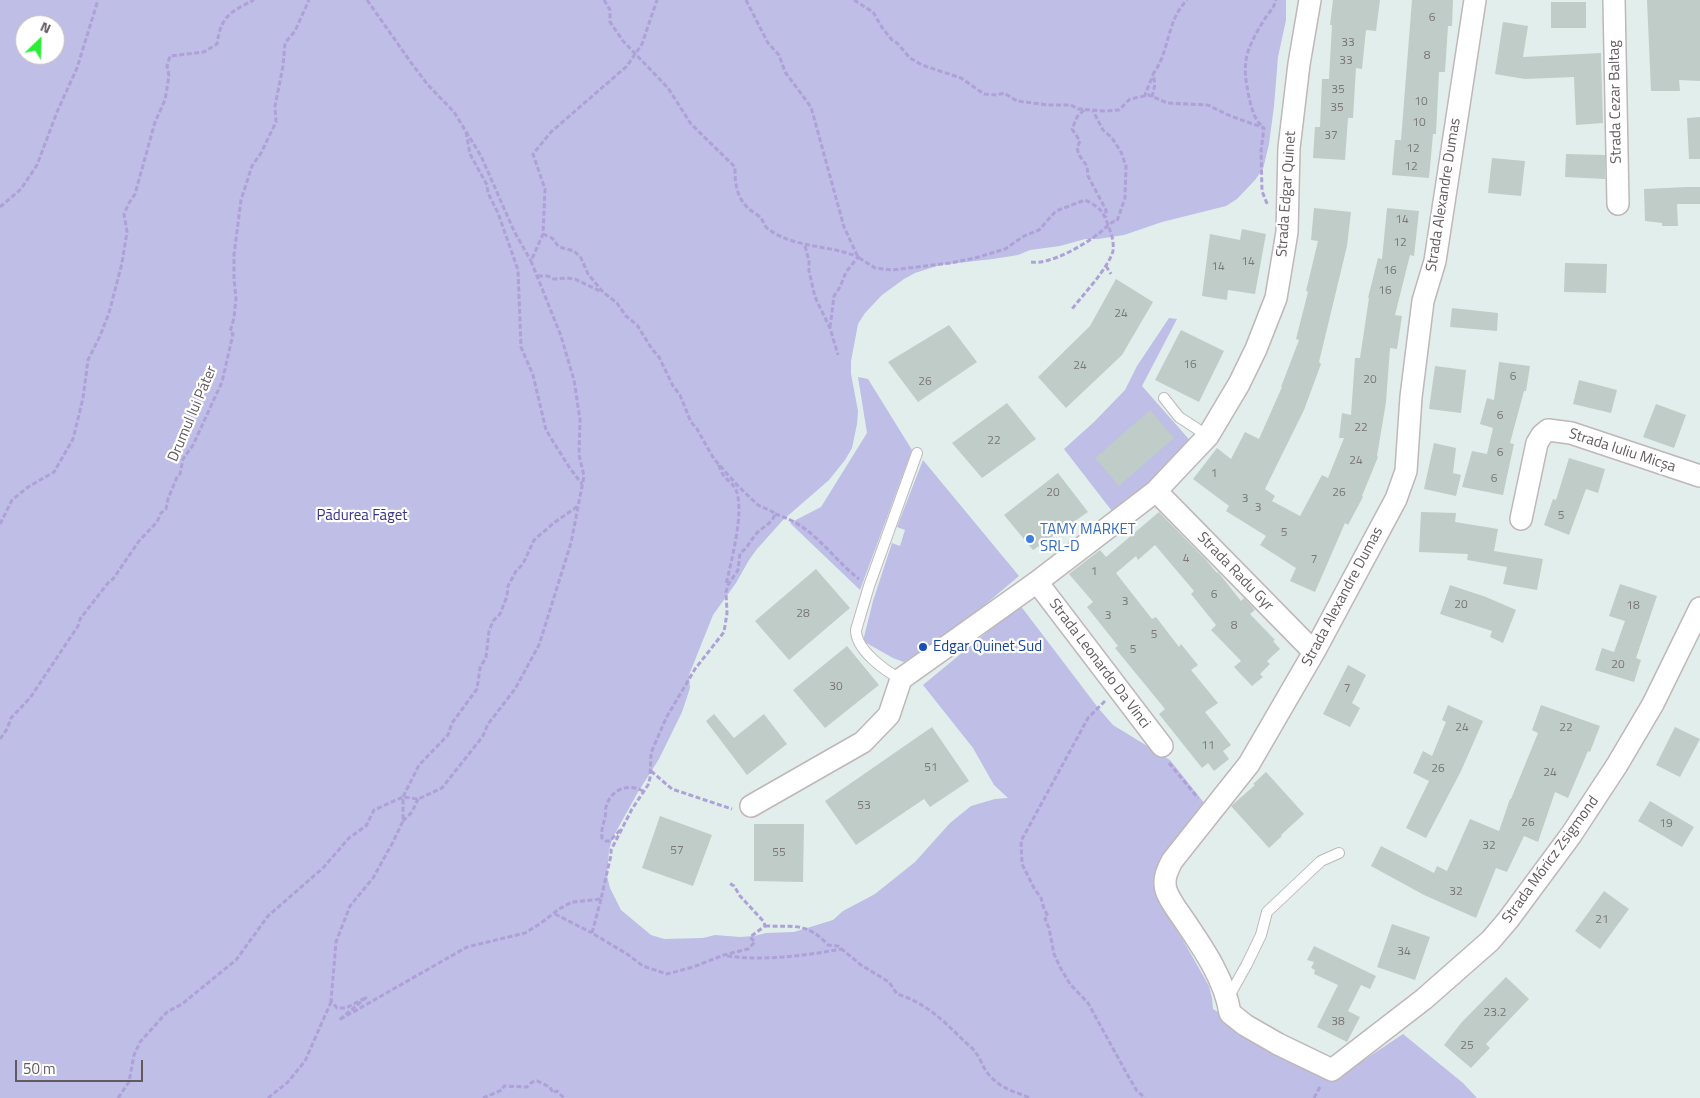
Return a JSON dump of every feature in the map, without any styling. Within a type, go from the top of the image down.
[{"type":"street","name":"Strada Edgar Quinet","points":[[901,680],[1037,582],[1156,491],[1208,436],[1239,384],[1256,350],[1276,298],[1287,232],[1290,148],[1299,64],[1310,0]]},
{"type":"street","name":"Strada Alexandre Dumas","points":[[1342,1063],[1332,1070],[1324,1068],[1253,1030],[1230,1014],[1228,998],[1208,959],[1166,893],[1164,880],[1172,861],[1249,764],[1314,652],[1396,499],[1406,471],[1411,397],[1423,301],[1435,261],[1475,0]]},
{"type":"street","name":"Strada Cezar Baltag","points":[[1614,0],[1618,204]]},
{"type":"street","name":"Strada Iuliu Micșa","points":[[1520,519],[1537,443],[1548,430],[1571,433],[1700,476]]},
{"type":"street","name":"Strada Radu Gyr","points":[[1156,491],[1314,652]]},
{"type":"street","name":"Strada Leonardo Da Vinci","points":[[1037,582],[1162,746]]},
{"type":"street","name":"Strada Móricz Zsigmond","points":[[1342,1063],[1424,999],[1490,941],[1508,920],[1571,834],[1617,766],[1653,704],[1700,608]]},
{"type":"street","points":[[743,808],[868,738],[888,715],[901,680]]},
{"type":"lane","points":[[1164,398],[1179,417],[1208,436]]},
{"type":"lane","points":[[901,680],[882,669],[859,643],[856,637],[856,630],[869,586],[917,453]]},
{"type":"lane","points":[[1228,998],[1248,964],[1261,935],[1268,912],[1321,861],[1339,853]]},
{"type":"path","points":[[0,207],[21,189],[37,165],[77,68],[98,0]]},
{"type":"path","points":[[0,524],[12,500],[28,486],[54,472],[73,439],[83,398],[88,360],[109,314],[122,263],[127,232],[124,214],[128,203],[135,194],[155,122],[165,100],[169,76],[167,66],[170,56],[204,52],[217,44],[219,29],[229,13],[254,0]]},
{"type":"path","name":"Drumul lui Páter","points":[[0,739],[7,729],[11,718],[30,698],[78,626],[80,619],[114,579],[139,542],[166,509],[176,477],[180,474],[183,460],[193,445],[222,382],[233,334],[230,332],[234,318],[236,298],[234,255],[241,200],[252,166],[261,153],[276,122],[275,106],[283,66],[285,43],[295,31],[309,0]]},
{"type":"path","points":[[118,1098],[130,1082],[134,1055],[140,1042],[167,1012],[182,1004],[236,960],[268,916],[323,868],[349,838],[366,826],[374,810],[403,797],[418,799],[442,788],[483,736],[488,724],[515,689],[539,645],[571,543],[584,476],[579,455],[580,420],[574,380],[561,336],[532,262],[514,231],[481,156],[454,112],[428,85],[367,0]]},
{"type":"path","points":[[604,0],[610,10],[610,22],[623,41],[668,88],[691,124],[735,167],[736,192],[745,205],[761,219],[765,227],[805,246],[830,248],[858,258],[875,268],[892,270],[975,258],[1005,249],[1024,236],[1039,230],[1056,211],[1085,200],[1098,206],[1106,218],[1113,242],[1112,252],[1106,266],[1072,309]]},
{"type":"path","points":[[532,262],[543,234],[545,189],[532,154],[551,132],[626,66],[642,44],[657,0]]},
{"type":"path","points":[[746,0],[768,42],[779,56],[785,72],[811,107],[844,227],[858,258]]},
{"type":"path","points":[[854,0],[873,12],[883,30],[910,58],[922,65],[961,78],[984,94],[997,95],[1004,93],[1017,101],[1071,105],[1093,111],[1119,110],[1130,99],[1152,96],[1167,103],[1208,105],[1228,115],[1264,128]]},
{"type":"path","points":[[1144,96],[1153,74],[1161,61],[1173,21],[1187,0]]},
{"type":"path","points":[[1264,128],[1258,122],[1251,104],[1244,72],[1249,48],[1256,33],[1274,8],[1276,0]]},
{"type":"path","points":[[1152,96],[1155,84],[1153,74]]},
{"type":"path","points":[[1085,110],[1077,117],[1072,129],[1080,142],[1077,148],[1079,155],[1087,166],[1088,176],[1106,210],[1106,218]]},
{"type":"path","points":[[1031,262],[1038,263],[1076,250],[1113,221],[1117,221],[1121,214],[1125,198],[1126,166],[1112,138],[1103,130],[1093,111]]},
{"type":"path","points":[[1264,128],[1261,140],[1262,192],[1269,207],[1287,218]]},
{"type":"path","points":[[466,132],[470,154],[487,185],[488,193],[498,213],[518,270],[521,347],[533,375],[546,430],[582,484]]},
{"type":"path","points":[[543,234],[552,238],[559,247],[574,252],[581,258],[588,274],[603,292],[637,325],[641,334],[658,357],[680,396],[691,422],[718,465],[758,505],[790,519],[810,532],[856,577],[869,586]]},
{"type":"path","points":[[805,246],[815,297],[830,328],[838,355]]},
{"type":"path","points":[[830,328],[834,296],[846,272],[858,258]]},
{"type":"path","points":[[1106,266],[1111,274]]},
{"type":"path","points":[[538,276],[548,276],[554,279],[575,279],[603,292]]},
{"type":"path","points":[[592,933],[611,850],[621,828],[648,785],[651,771],[651,753],[666,718],[695,669],[724,632],[727,613],[726,592],[734,544],[739,528],[739,501],[735,488],[720,474],[718,465]]},
{"type":"path","points":[[403,821],[403,797],[418,765],[448,735],[452,723],[477,689],[480,668],[486,657],[489,630],[500,614],[507,596],[508,586],[516,571],[523,564],[534,540],[578,506]]},
{"type":"path","points":[[726,592],[728,585],[738,570],[740,553],[746,550],[755,535],[774,519],[775,514]]},
{"type":"path","points":[[1119,690],[1099,706],[1088,718],[1027,827],[1020,846],[1022,864],[1041,898],[1048,916],[1045,919],[1049,928],[1054,954],[1061,969],[1070,984],[1088,1003],[1137,1091],[1145,1098]]},
{"type":"path","points":[[1162,746],[1167,761],[1196,798],[1217,805]]},
{"type":"path","points":[[651,771],[672,790],[743,808]]},
{"type":"path","points":[[621,828],[610,841],[602,838],[602,826],[606,816],[606,807],[611,797],[615,792],[626,786],[644,791]]},
{"type":"path","points":[[268,1098],[288,1082],[305,1060],[331,1001],[336,942],[350,906],[373,878],[403,821],[412,812],[418,799]]},
{"type":"path","points":[[729,883],[734,886],[740,896],[750,905],[764,922],[765,926]]},
{"type":"path","points":[[331,1001],[337,1008],[346,1008],[367,996],[339,1020],[467,948],[526,933],[572,902],[601,899]]},
{"type":"path","points":[[554,914],[592,933],[644,966],[668,974],[724,955],[748,950],[755,942],[750,937],[765,926],[807,928],[819,935],[828,945],[838,946],[860,965],[889,982],[897,994],[909,998],[933,1012],[975,1051],[990,1076],[1013,1093],[1030,1098]]},
{"type":"path","points":[[724,955],[756,959],[792,957],[842,949]]},
{"type":"path","points":[[484,1098],[502,1090],[504,1086],[527,1087],[532,1082],[537,1081],[550,1087],[553,1093],[557,1092],[564,1098]]},
{"type":"path","points":[[1310,1098],[1319,1089]]},
{"type":"green space","name":"Pădurea Făget","points":[[0,0],[1286,0],[1286,20],[1278,57],[1269,144],[1263,169],[1237,199],[1226,206],[1162,222],[1124,235],[1085,239],[1060,246],[1030,250],[1018,255],[940,265],[915,273],[904,279],[882,295],[865,313],[858,324],[851,361],[851,374],[858,411],[852,448],[829,480],[783,520],[757,549],[713,615],[689,675],[690,688],[682,712],[659,759],[613,837],[609,850],[607,876],[610,888],[621,910],[651,935],[664,939],[703,938],[715,935],[740,937],[766,933],[794,932],[833,920],[843,911],[875,894],[915,862],[950,823],[971,806],[995,799],[1008,798],[994,785],[973,748],[923,685],[1020,605],[1113,725],[1170,760],[1209,809],[1162,903],[1209,986],[1213,1009],[1334,1080],[1403,1034],[1463,1083],[1477,1098],[0,1098]]},
{"type":"green space","points":[[1169,318],[1177,319],[1142,386],[1194,445],[1115,515],[1064,449],[1125,390],[1137,366]]},
{"type":"green space","points":[[858,377],[868,379],[912,450],[860,590],[790,523],[821,507],[867,433]]},
{"type":"green space","points":[[923,460],[1019,576],[956,629],[904,662],[863,641],[873,601],[892,543],[900,546],[905,530],[897,527]]},
{"type":"building","points":[[1333,0],[1380,0],[1376,31],[1366,30],[1362,69],[1356,68],[1353,118],[1348,118],[1345,160],[1313,158],[1315,127],[1320,127],[1322,79],[1329,79],[1332,25],[1330,25]]},
{"type":"building","points":[[1412,0],[1453,0],[1452,26],[1448,26],[1445,72],[1439,72],[1436,134],[1433,134],[1429,178],[1392,175],[1395,140],[1401,140]]},
{"type":"building","points":[[1647,0],[1700,0],[1700,81],[1679,80],[1680,91],[1651,91]]},
{"type":"building","points":[[1551,2],[1586,2],[1586,28],[1551,28]]},
{"type":"building","points":[[1503,22],[1528,26],[1523,57],[1601,53],[1603,123],[1576,125],[1574,77],[1525,79],[1495,74]]},
{"type":"building","points":[[1700,117],[1700,159],[1689,159],[1687,118]]},
{"type":"building","points":[[1566,154],[1605,155],[1605,179],[1565,177]]},
{"type":"building","points":[[1492,158],[1525,161],[1521,196],[1488,193]]},
{"type":"building","points":[[1700,187],[1700,204],[1677,204],[1678,226],[1662,226],[1662,223],[1645,221],[1644,189]]},
{"type":"building","points":[[1314,208],[1351,212],[1347,246],[1319,362],[1321,364],[1304,410],[1265,489],[1275,496],[1272,501],[1300,516],[1322,475],[1328,478],[1344,438],[1339,438],[1342,413],[1351,415],[1355,358],[1360,358],[1368,298],[1378,258],[1382,259],[1387,208],[1419,211],[1414,256],[1410,255],[1395,315],[1402,316],[1397,349],[1390,348],[1386,402],[1378,457],[1363,497],[1348,525],[1345,523],[1315,592],[1290,581],[1296,568],[1260,545],[1266,536],[1226,511],[1229,506],[1193,479],[1217,448],[1231,459],[1245,432],[1259,439],[1282,387],[1299,340],[1296,339],[1318,241],[1311,240]]},
{"type":"building","points":[[1242,229],[1266,234],[1255,294],[1228,290],[1227,300],[1202,296],[1210,234],[1240,240]]},
{"type":"building","points":[[1565,263],[1607,264],[1606,293],[1564,292]]},
{"type":"building","points":[[1116,279],[1153,302],[1122,355],[1066,408],[1038,377],[1090,326]]},
{"type":"building","points":[[1452,308],[1498,313],[1497,331],[1450,327]]},
{"type":"building","points":[[949,325],[977,362],[918,402],[888,362]]},
{"type":"building","points":[[1181,330],[1224,351],[1199,402],[1155,380]]},
{"type":"building","points":[[1499,362],[1530,366],[1526,391],[1524,391],[1510,443],[1514,444],[1503,495],[1462,487],[1472,451],[1487,454],[1493,428],[1480,424],[1487,398],[1494,400]]},
{"type":"building","points":[[1435,366],[1466,370],[1461,413],[1429,409]]},
{"type":"building","points":[[1579,380],[1617,390],[1611,413],[1573,404]]},
{"type":"building","points":[[1007,403],[1036,439],[982,478],[952,443]]},
{"type":"building","points":[[1656,404],[1686,415],[1674,448],[1643,437]]},
{"type":"building","points":[[1150,410],[1174,438],[1119,486],[1095,458]]},
{"type":"building","points":[[1434,443],[1456,448],[1453,473],[1461,475],[1456,496],[1424,489]]},
{"type":"building","points":[[1569,458],[1605,469],[1598,493],[1586,489],[1569,535],[1544,525],[1553,499],[1556,500]]},
{"type":"building","points":[[1058,473],[1088,512],[1033,550],[1004,515]]},
{"type":"building","points":[[1159,512],[1218,572],[1241,601],[1244,598],[1255,610],[1250,614],[1275,640],[1273,641],[1280,649],[1267,661],[1270,664],[1260,674],[1263,677],[1252,686],[1234,667],[1241,661],[1211,630],[1216,625],[1191,594],[1194,591],[1155,545],[1138,560],[1136,556],[1116,573],[1152,619],[1156,617],[1179,647],[1181,644],[1198,665],[1191,670],[1218,703],[1205,712],[1231,745],[1223,751],[1229,759],[1214,771],[1208,763],[1202,768],[1159,714],[1165,709],[1115,648],[1118,646],[1087,607],[1093,602],[1069,574],[1100,550],[1106,557]]},
{"type":"building","points":[[1421,512],[1456,513],[1455,522],[1498,529],[1494,551],[1543,559],[1537,590],[1503,584],[1507,567],[1467,560],[1468,554],[1419,552]]},
{"type":"building","points":[[816,569],[850,608],[789,660],[755,621]]},
{"type":"building","points":[[1620,584],[1657,596],[1636,658],[1641,660],[1634,682],[1595,670],[1602,648],[1614,652],[1625,621],[1609,616]]},
{"type":"building","points":[[1450,585],[1486,597],[1516,610],[1503,643],[1490,637],[1492,631],[1440,614]]},
{"type":"building","points":[[847,646],[879,685],[825,728],[793,690]]},
{"type":"building","points":[[1348,665],[1366,675],[1352,703],[1360,708],[1350,727],[1323,714]]},
{"type":"building","points":[[1448,705],[1483,721],[1461,771],[1426,838],[1406,828],[1429,781],[1413,773],[1423,751],[1432,756],[1446,722],[1442,720]]},
{"type":"building","points":[[1541,705],[1600,726],[1568,798],[1555,792],[1538,842],[1524,836],[1507,872],[1496,868],[1476,918],[1424,895],[1371,866],[1381,846],[1434,873],[1437,866],[1447,871],[1470,819],[1499,831],[1510,799],[1538,733],[1532,730]]},
{"type":"building","points":[[714,714],[734,738],[764,714],[787,744],[747,775],[706,721]]},
{"type":"building","points":[[932,727],[969,781],[930,807],[924,799],[856,845],[825,801]]},
{"type":"building","points":[[1675,727],[1700,739],[1680,777],[1656,765]]},
{"type":"building","points":[[1266,772],[1304,814],[1269,848],[1231,806],[1255,785],[1253,784]]},
{"type":"building","points":[[1650,801],[1694,827],[1682,847],[1638,821]]},
{"type":"building","points":[[660,816],[712,835],[693,886],[642,868]]},
{"type":"building","points":[[754,824],[804,824],[803,882],[754,881]]},
{"type":"building","points":[[1604,891],[1629,909],[1600,949],[1575,931]]},
{"type":"building","points":[[1392,924],[1430,937],[1415,980],[1377,967]]},
{"type":"building","points":[[1314,946],[1376,976],[1370,989],[1361,985],[1348,1011],[1360,1017],[1347,1042],[1317,1027],[1338,985],[1314,974],[1315,970],[1311,968],[1314,962],[1307,960]]},
{"type":"building","points":[[1506,977],[1529,999],[1486,1044],[1490,1048],[1471,1068],[1444,1045],[1461,1023]]},
{"type":"place","name":"TAMY MARKET SRL-D","points":[[1030,539]]},
{"type":"place","name":"Edgar Quinet Sud","points":[[923,647]]}]
